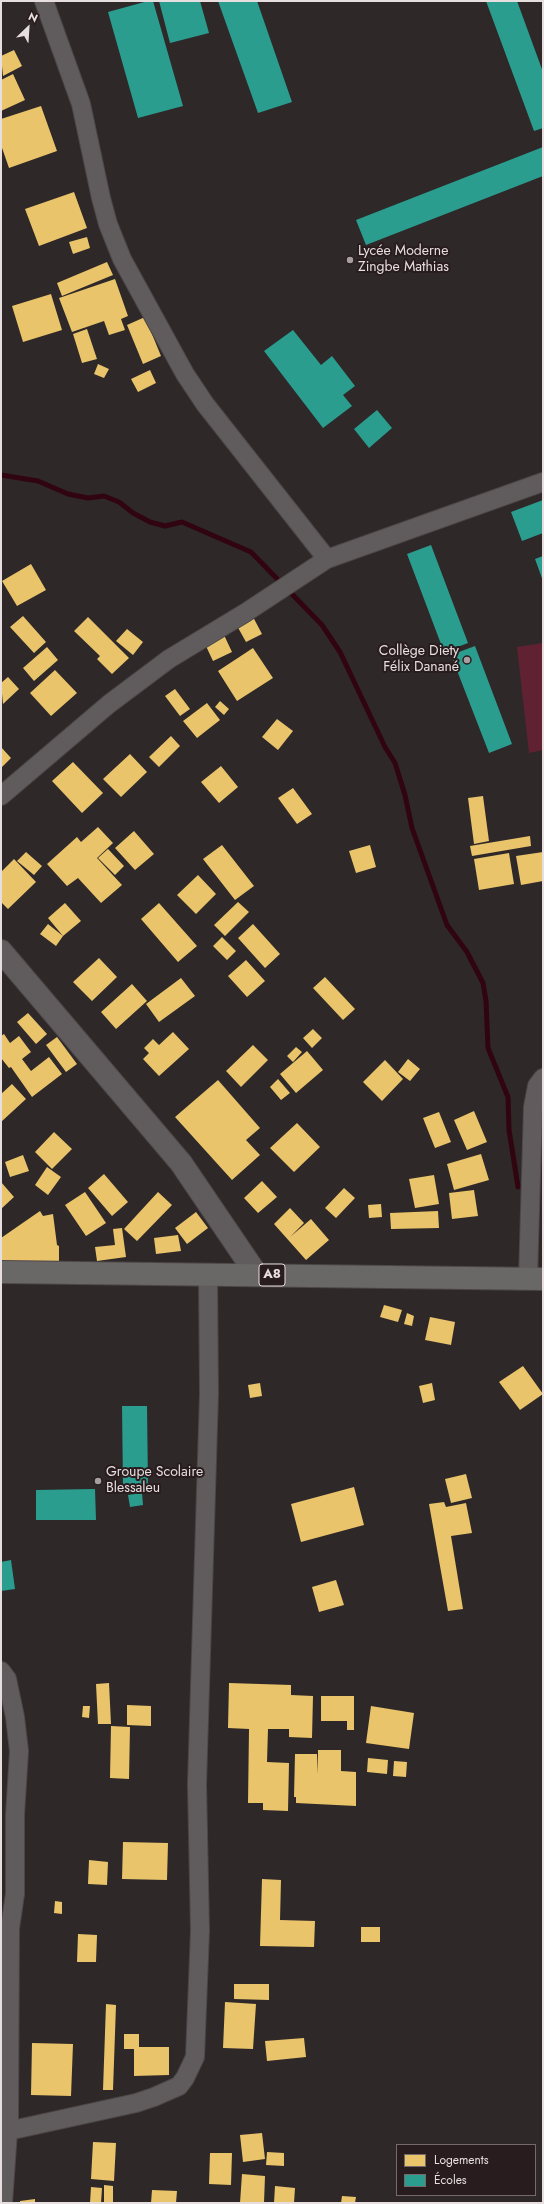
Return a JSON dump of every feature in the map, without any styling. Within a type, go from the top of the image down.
[{"type":"main road","name":"A8","points":[[1,1272],[536,1279]]},
{"type":"street","points":[[44,1],[78,94],[101,198],[108,224],[122,259],[162,335],[205,404],[327,558]]},
{"type":"street","points":[[1,796],[110,704],[169,659],[245,613],[327,558],[543,482]]},
{"type":"street","points":[[1,951],[181,1163],[257,1275]]},
{"type":"street","points":[[536,1279],[533,1107],[537,1086],[543,1078]]},
{"type":"street","points":[[5,2131],[136,2102],[160,2095],[179,2086],[185,2078],[195,2057],[200,1931],[197,1784],[208,1418],[208,1275]]},
{"type":"street","points":[[1,1671],[7,1680],[15,1717],[19,1751],[15,1815],[15,1894],[10,1928],[3,2203]]},
{"type":"shaded area","points":[[543,643],[543,750],[529,753],[517,647]]},
{"type":"building: Logements","points":[[14,50],[22,66],[3,76],[1,56]]},
{"type":"building: Logements","points":[[13,74],[25,100],[1,111],[1,80]]},
{"type":"building: Logements","points":[[41,106],[57,151],[9,168],[1,145],[1,119]]},
{"type":"building: Logements","points":[[74,192],[87,228],[39,246],[25,209]]},
{"type":"building: Logements","points":[[87,237],[90,248],[73,254],[69,242]]},
{"type":"building: Logements","points":[[107,262],[113,275],[62,296],[57,283]]},
{"type":"building: Logements","points":[[115,279],[128,316],[121,319],[125,330],[109,335],[104,321],[72,332],[59,298]]},
{"type":"building: Logements","points":[[51,294],[62,330],[23,342],[12,306]]},
{"type":"building: Logements","points":[[145,317],[161,356],[143,364],[127,325]]},
{"type":"building: Logements","points":[[87,329],[97,359],[82,363],[73,334]]},
{"type":"building: Logements","points":[[98,364],[109,369],[104,378],[94,374]]},
{"type":"building: Logements","points":[[150,370],[156,383],[138,392],[131,379]]},
{"type":"building: Logements","points":[[31,564],[46,590],[17,606],[2,581]]},
{"type":"building: Logements","points":[[252,615],[262,634],[246,642],[236,624]]},
{"type":"building: Logements","points":[[23,616],[46,642],[34,653],[10,627]]},
{"type":"building: Logements","points":[[88,617],[129,658],[112,674],[97,659],[100,656],[74,631]]},
{"type":"building: Logements","points":[[127,629],[143,642],[133,655],[116,641]]},
{"type":"building: Logements","points":[[224,635],[232,652],[213,661],[205,644]]},
{"type":"building: Logements","points":[[47,647],[58,660],[34,681],[23,668]]},
{"type":"building: Logements","points":[[253,648],[273,678],[237,701],[218,671]]},
{"type":"building: Logements","points":[[55,670],[77,693],[51,716],[30,693]]},
{"type":"building: Logements","points":[[8,677],[19,689],[3,704],[1,683]]},
{"type":"building: Logements","points":[[175,689],[190,709],[180,716],[165,696]]},
{"type":"building: Logements","points":[[220,701],[229,709],[224,715],[215,707]]},
{"type":"building: Logements","points":[[207,703],[220,720],[197,738],[183,721]]},
{"type":"building: Logements","points":[[277,719],[293,731],[278,750],[262,737]]},
{"type":"building: Logements","points":[[171,736],[180,746],[159,767],[149,757]]},
{"type":"building: Logements","points":[[1,747],[11,758],[1,768]]},
{"type":"building: Logements","points":[[130,754],[147,772],[121,797],[103,779]]},
{"type":"building: Logements","points":[[73,762],[103,793],[82,813],[52,781]]},
{"type":"building: Logements","points":[[221,766],[238,787],[219,803],[201,782]]},
{"type":"building: Logements","points":[[293,788],[312,814],[297,824],[278,798]]},
{"type":"building: Logements","points":[[483,796],[489,841],[474,844],[468,798]]},
{"type":"building: Logements","points":[[98,827],[113,843],[97,858],[122,885],[101,903],[78,878],[67,886],[47,864],[77,837],[81,842]]},
{"type":"building: Logements","points":[[134,831],[154,854],[135,870],[115,848]]},
{"type":"building: Logements","points":[[530,836],[531,846],[472,856],[470,846]]},
{"type":"building: Logements","points":[[222,845],[254,886],[235,900],[203,859]]},
{"type":"building: Logements","points":[[370,845],[376,867],[356,873],[349,851]]},
{"type":"building: Logements","points":[[108,849],[124,866],[115,875],[98,858]]},
{"type":"building: Logements","points":[[26,852],[42,866],[34,875],[17,861]]},
{"type":"building: Logements","points":[[543,852],[543,881],[521,885],[516,856]]},
{"type":"building: Logements","points":[[509,853],[514,884],[479,890],[474,859]]},
{"type":"building: Logements","points":[[14,859],[36,882],[8,909],[1,902],[1,872]]},
{"type":"building: Logements","points":[[198,875],[216,894],[196,914],[177,895]]},
{"type":"building: Logements","points":[[238,902],[249,912],[225,936],[214,925]]},
{"type":"building: Logements","points":[[65,903],[81,921],[63,936],[48,918]]},
{"type":"building: Logements","points":[[159,903],[197,946],[178,962],[141,919]]},
{"type":"building: Logements","points":[[48,924],[63,936],[56,946],[40,934]]},
{"type":"building: Logements","points":[[253,924],[280,954],[265,968],[238,938]]},
{"type":"building: Logements","points":[[222,937],[236,951],[227,960],[213,946]]},
{"type":"building: Logements","points":[[99,958],[117,977],[92,1001],[73,982]]},
{"type":"building: Logements","points":[[246,960],[265,981],[247,997],[228,976]]},
{"type":"building: Logements","points":[[325,977],[355,1009],[343,1020],[313,988]]},
{"type":"building: Logements","points":[[181,978],[195,996],[159,1022],[146,1004]]},
{"type":"building: Logements","points":[[132,984],[147,1001],[116,1029],[101,1012]]},
{"type":"building: Logements","points":[[28,1013],[47,1034],[36,1044],[17,1022]]},
{"type":"building: Logements","points":[[313,1029],[322,1038],[312,1048],[303,1038]]},
{"type":"building: Logements","points":[[173,1032],[189,1049],[159,1076],[143,1059],[149,1053],[144,1048],[153,1039],[159,1045]]},
{"type":"building: Logements","points":[[4,1034],[10,1043],[19,1036],[31,1052],[22,1059],[31,1071],[49,1057],[62,1074],[32,1097],[11,1067],[9,1068],[1,1058],[1,1036]]},
{"type":"building: Logements","points":[[57,1037],[77,1064],[66,1072],[46,1045]]},
{"type":"building: Logements","points":[[253,1045],[268,1060],[241,1087],[226,1071]]},
{"type":"building: Logements","points":[[296,1047],[302,1052],[293,1062],[287,1056]]},
{"type":"building: Logements","points":[[307,1051],[323,1070],[296,1093],[280,1074]]},
{"type":"building: Logements","points":[[408,1059],[420,1069],[410,1081],[398,1072]]},
{"type":"building: Logements","points":[[385,1060],[403,1079],[382,1101],[363,1082]]},
{"type":"building: Logements","points":[[278,1079],[290,1093],[281,1100],[270,1087]]},
{"type":"building: Logements","points":[[218,1080],[260,1128],[246,1140],[260,1155],[232,1180],[175,1117]]},
{"type":"building: Logements","points":[[12,1084],[26,1099],[1,1122],[1,1094]]},
{"type":"building: Logements","points":[[474,1111],[487,1142],[467,1150],[454,1120]]},
{"type":"building: Logements","points":[[439,1112],[451,1142],[435,1148],[423,1118]]},
{"type":"building: Logements","points":[[297,1123],[320,1147],[294,1172],[270,1148]]},
{"type":"building: Logements","points":[[54,1132],[72,1149],[52,1169],[35,1152]]},
{"type":"building: Logements","points":[[481,1154],[489,1180],[454,1190],[447,1164]]},
{"type":"building: Logements","points":[[23,1155],[29,1171],[10,1177],[5,1162]]},
{"type":"building: Logements","points":[[47,1167],[61,1177],[48,1195],[35,1185]]},
{"type":"building: Logements","points":[[104,1174],[128,1202],[112,1216],[88,1188]]},
{"type":"building: Logements","points":[[434,1175],[439,1204],[415,1208],[409,1179]]},
{"type":"building: Logements","points":[[262,1181],[277,1197],[258,1213],[244,1198]]},
{"type":"building: Logements","points":[[1,1182],[14,1197],[1,1209]]},
{"type":"building: Logements","points":[[344,1188],[355,1198],[336,1218],[325,1208]]},
{"type":"building: Logements","points":[[474,1190],[478,1216],[452,1219],[449,1193]]},
{"type":"building: Logements","points":[[85,1192],[106,1223],[86,1236],[65,1205]]},
{"type":"building: Logements","points":[[158,1192],[172,1205],[137,1241],[124,1229]]},
{"type":"building: Logements","points":[[381,1204],[382,1217],[369,1218],[368,1205]]},
{"type":"building: Logements","points":[[290,1208],[304,1223],[290,1237],[311,1219],[329,1240],[306,1260],[274,1224]]},
{"type":"building: Logements","points":[[40,1211],[43,1216],[53,1214],[57,1245],[59,1246],[59,1262],[1,1261],[1,1238]]},
{"type":"building: Logements","points":[[438,1211],[439,1228],[391,1229],[390,1213]]},
{"type":"building: Logements","points":[[196,1212],[208,1228],[187,1244],[175,1228]]},
{"type":"building: Logements","points":[[122,1228],[126,1257],[97,1261],[95,1247],[115,1245],[113,1229]]},
{"type":"building: Logements","points":[[178,1235],[181,1251],[156,1254],[154,1238]]},
{"type":"building: Logements","points":[[384,1305],[402,1310],[398,1322],[380,1317]]},
{"type":"building: Logements","points":[[407,1313],[414,1316],[412,1326],[404,1324]]},
{"type":"building: Logements","points":[[430,1317],[455,1322],[451,1345],[425,1340]]},
{"type":"building: Logements","points":[[523,1366],[543,1394],[520,1410],[499,1382]]},
{"type":"building: Logements","points":[[260,1383],[262,1396],[250,1398],[248,1385]]},
{"type":"building: Logements","points":[[432,1383],[435,1400],[423,1403],[419,1386]]},
{"type":"building: Logements","points":[[466,1474],[472,1498],[451,1503],[445,1479]]},
{"type":"building: Logements","points":[[354,1487],[364,1525],[301,1542],[291,1504]]},
{"type":"building: Logements","points":[[444,1502],[446,1507],[466,1503],[472,1533],[451,1536],[463,1609],[448,1611],[429,1504]]},
{"type":"building: Logements","points":[[336,1580],[344,1605],[319,1612],[312,1587]]},
{"type":"building: Logements","points":[[109,1683],[111,1724],[98,1724],[96,1684]]},
{"type":"building: Logements","points":[[229,1683],[291,1685],[291,1695],[313,1696],[312,1738],[289,1737],[289,1729],[268,1729],[267,1762],[289,1763],[288,1811],[263,1810],[263,1803],[248,1803],[249,1729],[228,1728]]},
{"type":"building: Logements","points":[[321,1696],[354,1696],[354,1730],[347,1730],[347,1721],[321,1721]]},
{"type":"building: Logements","points":[[127,1705],[151,1706],[151,1726],[127,1725]]},
{"type":"building: Logements","points":[[83,1706],[90,1706],[89,1718],[82,1717]]},
{"type":"building: Logements","points":[[371,1706],[414,1713],[409,1749],[366,1743]]},
{"type":"building: Logements","points":[[111,1726],[130,1727],[129,1779],[110,1778]]},
{"type":"building: Logements","points":[[318,1750],[341,1750],[341,1771],[356,1772],[356,1806],[296,1803],[296,1797],[294,1797],[295,1754],[317,1754],[318,1774]]},
{"type":"building: Logements","points":[[368,1758],[388,1760],[387,1774],[367,1772]]},
{"type":"building: Logements","points":[[394,1761],[407,1762],[406,1777],[393,1776]]},
{"type":"building: Logements","points":[[123,1842],[168,1843],[167,1880],[122,1879]]},
{"type":"building: Logements","points":[[89,1860],[108,1862],[107,1885],[88,1884]]},
{"type":"building: Logements","points":[[262,1879],[281,1880],[280,1920],[315,1921],[314,1947],[260,1946]]},
{"type":"building: Logements","points":[[55,1901],[62,1902],[62,1914],[54,1913]]},
{"type":"building: Logements","points":[[361,1927],[380,1927],[380,1942],[361,1942]]},
{"type":"building: Logements","points":[[78,1934],[97,1935],[96,1962],[77,1962]]},
{"type":"building: Logements","points":[[234,1984],[269,1984],[269,2000],[234,1999]]},
{"type":"building: Logements","points":[[225,2002],[256,2004],[253,2049],[223,2048]]},
{"type":"building: Logements","points":[[106,2004],[116,2005],[113,2090],[103,2090]]},
{"type":"building: Logements","points":[[124,2034],[139,2034],[139,2047],[169,2047],[169,2075],[134,2076],[134,2049],[124,2049]]},
{"type":"building: Logements","points":[[304,2038],[306,2057],[267,2061],[265,2041]]},
{"type":"building: Logements","points":[[32,2043],[73,2044],[71,2096],[31,2095]]},
{"type":"building: Logements","points":[[262,2133],[265,2159],[243,2162],[240,2135]]},
{"type":"building: Logements","points":[[93,2142],[116,2143],[114,2181],[91,2179]]},
{"type":"building: Logements","points":[[267,2152],[284,2153],[284,2166],[266,2165]]},
{"type":"building: Logements","points":[[210,2153],[232,2153],[231,2185],[209,2184]]},
{"type":"building: Logements","points":[[242,2174],[265,2176],[264,2203],[240,2203]]},
{"type":"building: Logements","points":[[104,2185],[113,2186],[113,2203],[104,2203]]},
{"type":"building: Logements","points":[[275,2186],[295,2188],[294,2203],[274,2203]]},
{"type":"building: Logements","points":[[91,2187],[102,2188],[101,2203],[90,2203]]},
{"type":"building: Logements","points":[[152,2190],[177,2191],[176,2203],[151,2203]]},
{"type":"building: Logements","points":[[342,2196],[356,2197],[355,2203],[341,2203]]},
{"type":"building: Logements","points":[[35,2199],[35,2203],[20,2203],[20,2201]]},
{"type":"building: Écoles","points":[[153,1],[183,106],[138,118],[108,12]]},
{"type":"building: Écoles","points":[[159,1],[200,1],[209,33],[170,43]]},
{"type":"building: Écoles","points":[[218,1],[257,1],[292,102],[258,113]]},
{"type":"building: Écoles","points":[[486,1],[517,1],[543,72],[543,128],[534,131]]},
{"type":"building: Écoles","points":[[543,147],[543,176],[366,245],[356,220]]},
{"type":"building: Écoles","points":[[293,330],[321,365],[332,356],[355,386],[343,395],[352,406],[323,428],[264,351]]},
{"type":"building: Écoles","points":[[377,410],[392,428],[369,448],[354,429]]},
{"type":"building: Écoles","points":[[543,500],[543,533],[522,541],[511,512]]},
{"type":"building: Écoles","points":[[431,545],[468,643],[444,652],[407,554]]},
{"type":"building: Écoles","points":[[543,556],[543,581],[535,559]]},
{"type":"building: Écoles","points":[[475,646],[512,744],[489,753],[451,655]]},
{"type":"building: Écoles","points":[[122,1406],[147,1406],[148,1487],[123,1487]]},
{"type":"building: Écoles","points":[[95,1489],[96,1520],[36,1520],[36,1490]]},
{"type":"building: Écoles","points":[[142,1493],[143,1505],[130,1507],[128,1495]]},
{"type":"building: Écoles","points":[[11,1560],[15,1589],[1,1591],[1,1562]]},
{"type":"waterway","points":[[1,475],[38,481],[68,494],[88,498],[104,496],[119,502],[133,513],[150,522],[165,526],[182,522],[251,552],[322,625],[340,652],[385,747],[395,763],[405,795],[412,828],[447,925],[467,952],[483,983],[486,1001],[488,1048],[508,1097],[509,1130],[518,1187]]},
{"type":"place","name":"Lycée Moderne Zingbe Mathias","points":[[350,260]]},
{"type":"place","name":"Collège Diety Félix Danané","points":[[467,660]]},
{"type":"place","name":"Groupe Scolaire Blessaleu","points":[[98,1481]]}]
